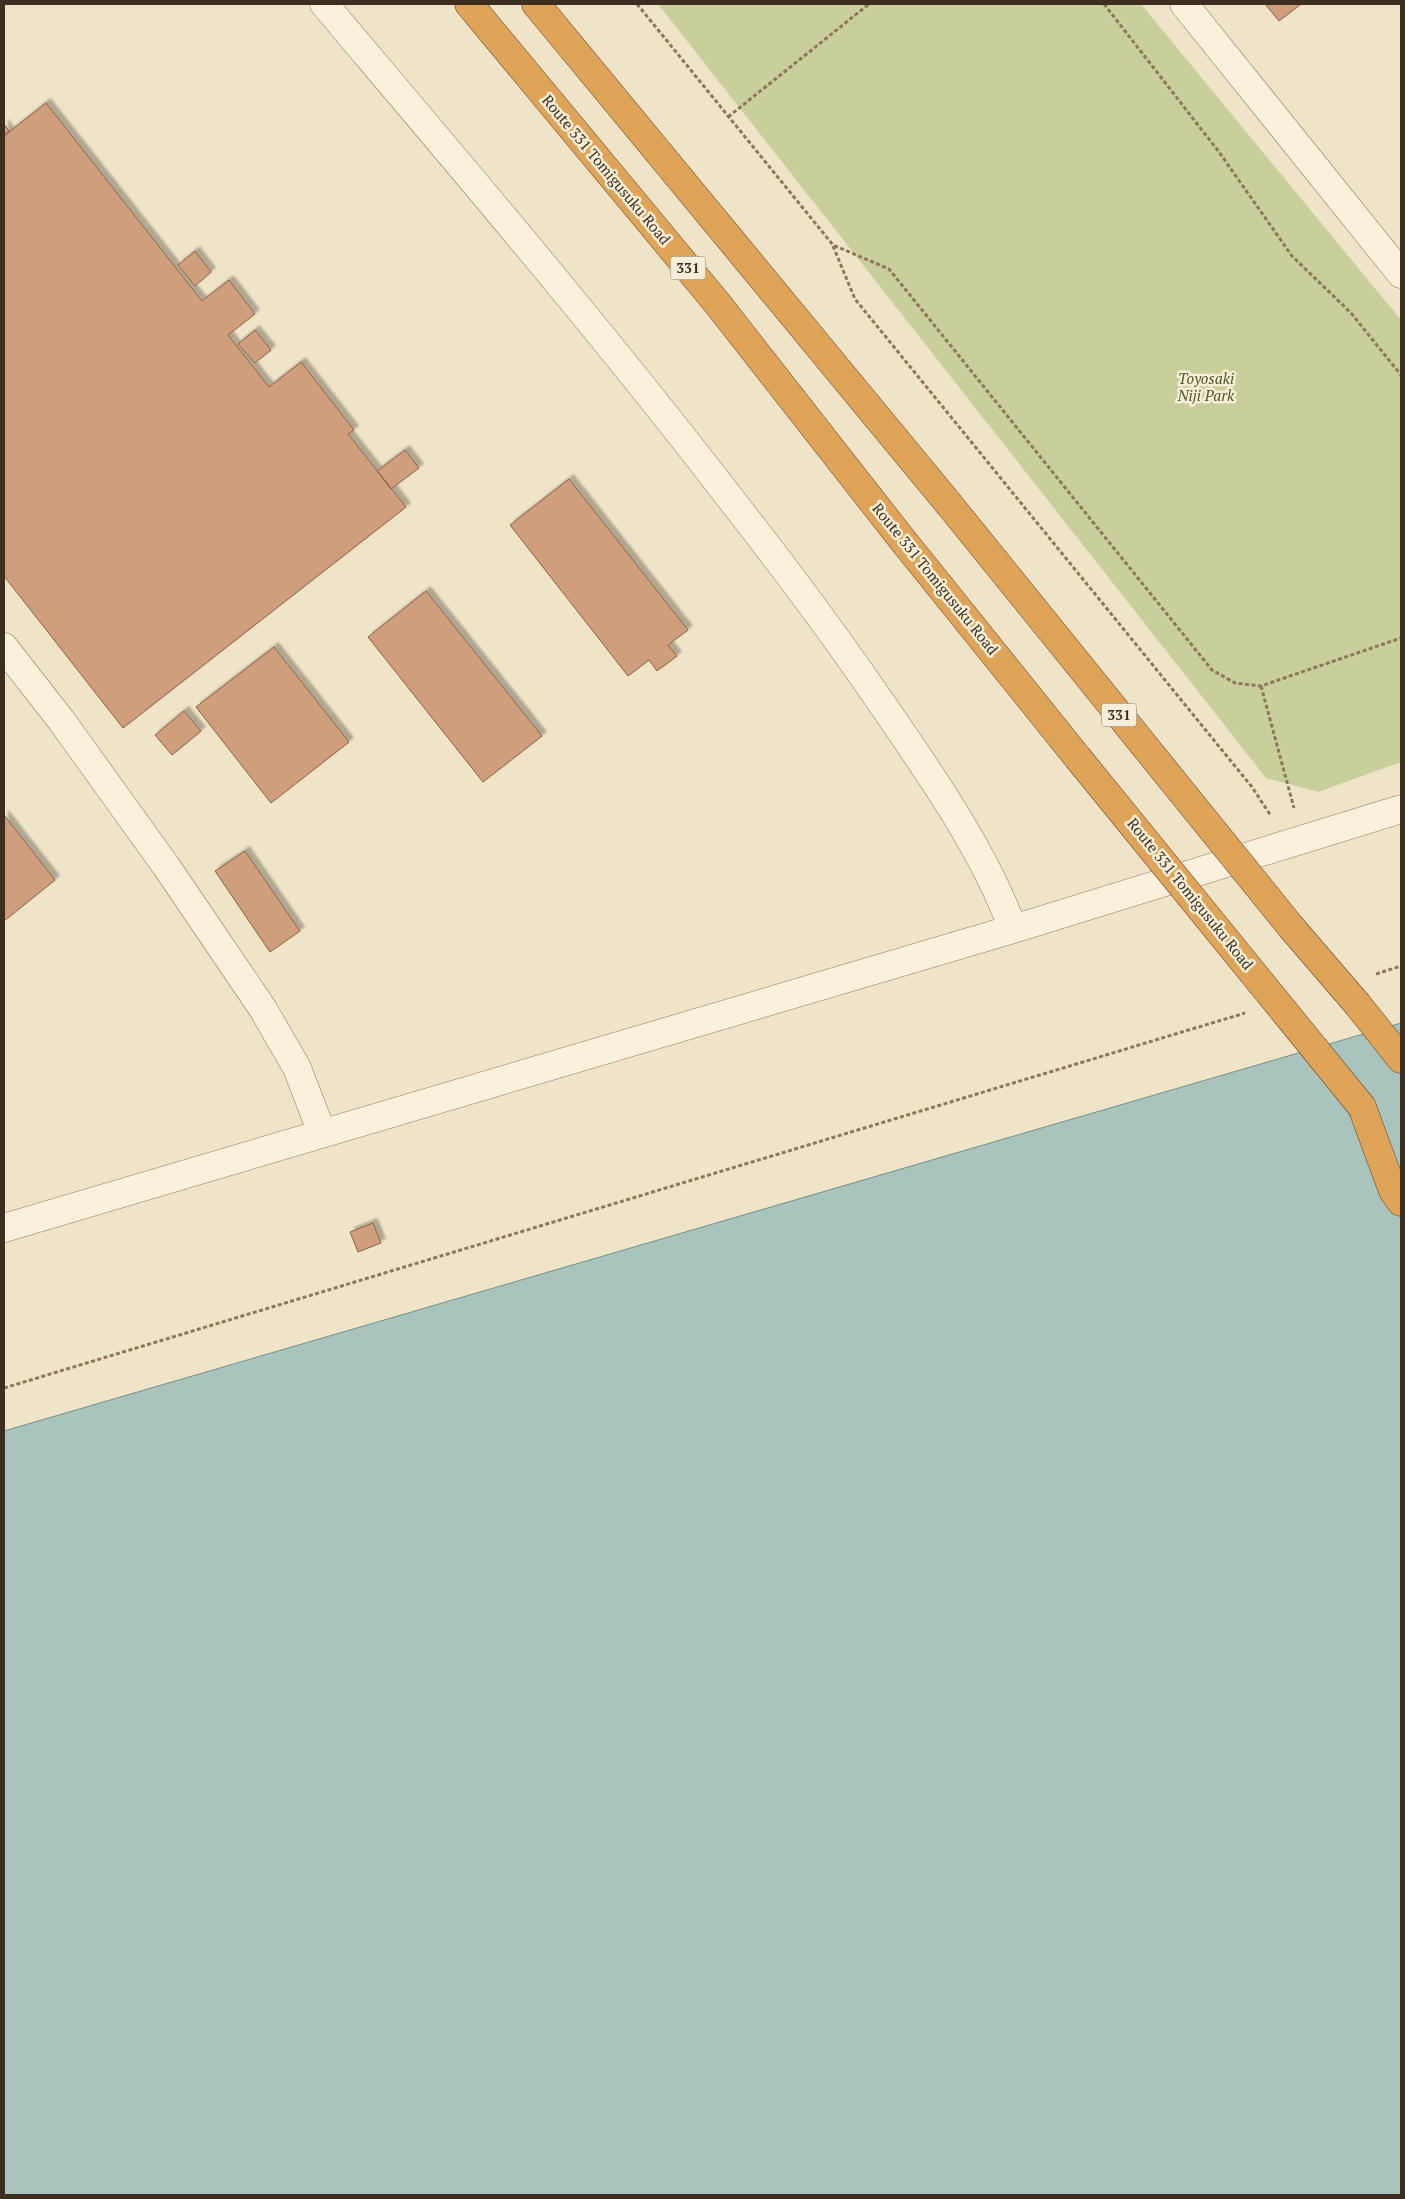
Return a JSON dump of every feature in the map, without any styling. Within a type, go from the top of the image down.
[{"type":"highway","name":"Route 331 Tomigusuku Road","points":[[469,4],[717,303],[901,538],[1401,1154]]},
{"type":"highway","name":"331","points":[[536,4],[948,503],[1401,1059]]},
{"type":"highway","points":[[1358,1005],[1401,1038]]},
{"type":"highway","points":[[1362,1107],[1393,1191],[1401,1202]]},
{"type":"street","points":[[324,4],[670,419],[824,620],[894,722],[971,843],[998,893],[1013,929]]},
{"type":"street","points":[[1184,4],[1401,274]]},
{"type":"street","points":[[4,647],[61,720],[166,866],[263,1009],[297,1068],[322,1134]]},
{"type":"street","points":[[4,1228],[1013,929],[1401,809]]},
{"type":"path","points":[[637,4],[833,245],[855,298],[1252,787],[1275,821]]},
{"type":"path","points":[[728,117],[869,4]]},
{"type":"path","points":[[1104,4],[1219,152],[1292,256],[1352,313],[1401,375]]},
{"type":"path","points":[[833,245],[889,269],[1212,670],[1236,683],[1261,686],[1401,638]]},
{"type":"path","points":[[1261,686],[1296,815]]},
{"type":"path","points":[[1372,975],[1401,966]]},
{"type":"path","points":[[4,1388],[1248,1012]]},
{"type":"green space","name":"Toyosaki Niji Park","points":[[658,4],[1141,4],[1401,320],[1401,762],[1318,792],[1266,778]]},
{"type":"water","points":[[1401,1023],[1401,2195],[4,2195],[4,1431]]},
{"type":"building","points":[[1265,4],[1301,4],[1279,21]]},
{"type":"building","points":[[46,103],[202,301],[229,280],[255,314],[228,335],[269,387],[301,362],[354,430],[348,434],[406,507],[123,728],[4,576],[4,136]]},
{"type":"building","points":[[4,124],[9,131],[4,136]]},
{"type":"building","points":[[195,251],[211,272],[195,286],[178,265]]},
{"type":"building","points":[[255,330],[271,350],[255,363],[238,344]]},
{"type":"building","points":[[405,450],[419,468],[391,489],[377,471]]},
{"type":"building","points":[[569,479],[688,630],[668,645],[677,656],[657,671],[649,660],[628,676],[510,525]]},
{"type":"building","points":[[426,591],[542,736],[483,782],[368,637]]},
{"type":"building","points":[[274,647],[349,742],[271,803],[196,707]]},
{"type":"building","points":[[184,711],[201,731],[172,755],[155,735]]},
{"type":"building","points":[[4,815],[55,880],[4,921]]},
{"type":"building","points":[[245,851],[300,931],[270,952],[215,871]]},
{"type":"building","points":[[373,1223],[381,1243],[358,1252],[350,1232]]}]
